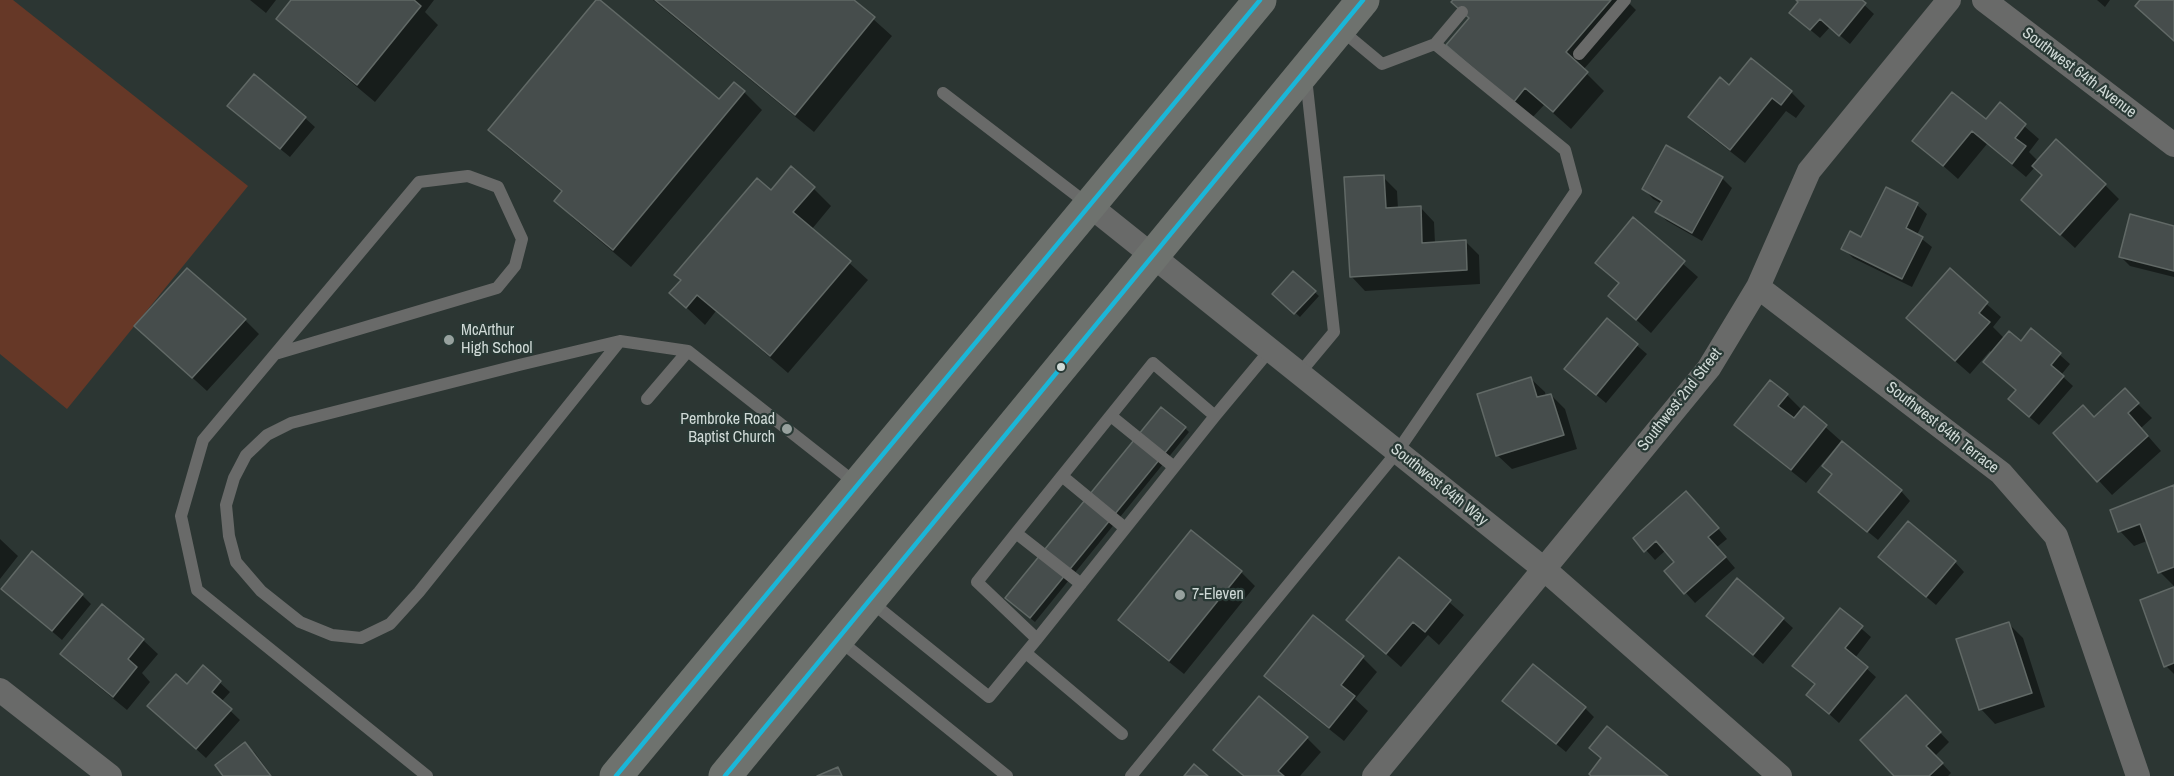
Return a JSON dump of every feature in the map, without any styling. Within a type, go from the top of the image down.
[{"type":"highway","points":[[616,776],[1260,0]]},
{"type":"highway","points":[[725,776],[1363,0]]},
{"type":"street","name":"Southwest 2nd Street","points":[[1374,776],[1709,368],[1758,287],[1809,171],[1949,0]]},
{"type":"street","name":"Southwest 64th Avenue","points":[[1984,0],[2174,145]]},
{"type":"street","name":"Southwest 64th Way","points":[[1089,205],[1544,569],[1780,776]]},
{"type":"street","name":"Southwest 64th Terrace","points":[[1758,287],[2001,472],[2056,536],[2138,776]]},
{"type":"street","points":[[0,690],[110,776]]},
{"type":"lane","points":[[1579,54],[1625,0]]},
{"type":"lane","points":[[1340,28],[1382,64],[1435,44],[1462,12]]},
{"type":"lane","points":[[1131,776],[1397,452],[1576,191],[1565,150],[1435,44]]},
{"type":"lane","points":[[1299,374],[1334,332],[1305,71]]},
{"type":"lane","points":[[943,93],[1089,205]]},
{"type":"lane","points":[[275,354],[497,288],[515,266],[522,240],[498,188],[468,176],[419,182],[275,354],[203,440],[181,516],[197,590],[427,776]]},
{"type":"lane","points":[[620,341],[419,592],[390,624],[361,638],[332,635],[300,622],[261,591],[236,562],[229,536],[226,505],[234,478],[246,455],[267,435],[291,423],[519,364],[620,341],[688,351],[858,485]]},
{"type":"lane","points":[[870,600],[988,697],[1270,350]]},
{"type":"lane","points":[[647,399],[688,351]]},
{"type":"lane","points":[[1037,639],[977,582],[1016,532],[1153,363],[1215,416]]},
{"type":"lane","points":[[1110,416],[1174,467]]},
{"type":"lane","points":[[1062,476],[1125,528]]},
{"type":"lane","points":[[1016,532],[1081,584]]},
{"type":"lane","points":[[838,639],[1006,776]]},
{"type":"lane","points":[[1026,653],[1122,734]]},
{"type":"shaded area","points":[[0,0],[13,0],[248,186],[67,409],[0,354]]},
{"type":"building","points":[[291,0],[414,0],[421,6],[357,85],[276,19]]},
{"type":"building","points":[[596,0],[600,0],[719,99],[734,82],[745,91],[613,250],[554,201],[562,191],[488,130]]},
{"type":"building","points":[[655,0],[854,0],[875,17],[795,115]]},
{"type":"building","points":[[1453,0],[1611,0],[1566,52],[1588,72],[1553,112],[1525,88],[1513,103],[1446,45],[1469,18],[1451,2]]},
{"type":"building","points":[[1796,0],[1862,0],[1866,3],[1839,36],[1820,19],[1810,30],[1789,13],[1798,2]]},
{"type":"building","points":[[2140,0],[2174,0],[2174,41],[2135,6]]},
{"type":"building","points":[[1751,58],[1792,91],[1781,105],[1772,98],[1730,150],[1688,117],[1720,77],[1729,85]]},
{"type":"building","points":[[254,74],[306,117],[280,149],[227,106]]},
{"type":"building","points":[[1952,92],[1986,119],[2000,102],[2026,124],[2015,138],[2026,146],[2012,164],[1972,131],[1943,166],[1912,141]]},
{"type":"building","points":[[2056,139],[2106,184],[2060,235],[2021,200],[2042,175],[2032,166]]},
{"type":"building","points":[[1666,145],[1723,177],[1692,233],[1655,212],[1662,201],[1642,189]]},
{"type":"building","points":[[791,166],[815,187],[793,212],[851,261],[770,356],[697,295],[686,308],[669,293],[681,280],[674,275],[757,178],[771,190]]},
{"type":"building","points":[[1384,175],[1386,208],[1421,206],[1422,243],[1466,240],[1467,270],[1350,277],[1344,177]]},
{"type":"building","points":[[1886,187],[1918,203],[1906,228],[1923,237],[1902,279],[1841,249],[1850,231],[1861,237]]},
{"type":"building","points":[[2130,214],[2174,226],[2174,271],[2119,257]]},
{"type":"building","points":[[1633,217],[1685,261],[1636,320],[1608,296],[1619,283],[1595,263]]},
{"type":"building","points":[[187,268],[246,319],[192,378],[134,326]]},
{"type":"building","points":[[1950,268],[1988,302],[1979,313],[1990,322],[1955,361],[1906,318]]},
{"type":"building","points":[[1293,271],[1316,291],[1294,314],[1272,294]]},
{"type":"building","points":[[1607,318],[1638,344],[1596,395],[1564,369]]},
{"type":"building","points":[[2031,328],[2061,353],[2051,365],[2064,376],[2029,417],[2008,399],[2016,390],[1983,362],[2009,331],[2021,341]]},
{"type":"building","points":[[1531,377],[1537,397],[1551,394],[1564,435],[1496,456],[1477,394]]},
{"type":"building","points":[[1770,380],[1788,394],[1778,406],[1794,418],[1804,406],[1827,425],[1791,470],[1734,425]]},
{"type":"building","points":[[2125,388],[2139,403],[2128,413],[2148,436],[2097,482],[2053,433],[2083,405],[2094,417]]},
{"type":"building","points":[[1161,407],[1186,427],[1030,618],[1005,598]]},
{"type":"building","points":[[1842,441],[1902,490],[1867,532],[1818,492],[1832,474],[1822,466]]},
{"type":"building","points":[[2174,485],[2174,567],[2158,573],[2140,524],[2118,532],[2110,510]]},
{"type":"building","points":[[1686,491],[1719,528],[1708,537],[1726,557],[1684,594],[1664,571],[1674,562],[1656,541],[1644,552],[1633,538]]},
{"type":"building","points":[[1908,521],[1956,561],[1926,597],[1878,557]]},
{"type":"building","name":"7-Eleven","points":[[1191,530],[1242,571],[1169,661],[1118,620]]},
{"type":"building","points":[[32,551],[83,594],[52,631],[1,589]]},
{"type":"building","points":[[1399,557],[1451,600],[1425,632],[1413,622],[1386,654],[1346,620]]},
{"type":"building","points":[[1737,578],[1784,618],[1753,655],[1706,616]]},
{"type":"building","points":[[2174,587],[2174,663],[2164,667],[2140,600]]},
{"type":"building","points":[[102,604],[144,639],[128,659],[137,667],[113,697],[60,654]]},
{"type":"building","points":[[1840,608],[1863,626],[1845,648],[1868,667],[1829,714],[1806,695],[1815,684],[1792,666]]},
{"type":"building","points":[[1313,615],[1364,656],[1341,685],[1355,696],[1329,728],[1264,676]]},
{"type":"building","points":[[2009,622],[2032,693],[1979,710],[1956,639]]},
{"type":"building","points":[[1533,664],[1586,707],[1556,744],[1502,701]]},
{"type":"building","points":[[203,665],[221,681],[212,692],[232,709],[196,749],[147,706],[176,674],[187,684]]},
{"type":"building","points":[[1906,695],[1941,732],[1926,746],[1943,763],[1929,776],[1894,776],[1860,740]]},
{"type":"building","points":[[1259,696],[1308,737],[1278,771],[1284,776],[1244,776],[1213,750]]},
{"type":"building","points":[[1607,726],[1668,776],[1591,776],[1589,774],[1601,758],[1589,748]]},
{"type":"building","points":[[245,742],[271,776],[223,776],[215,765]]},
{"type":"building","points":[[1194,764],[1208,776],[1184,776]]},
{"type":"building","points":[[838,767],[842,776],[817,776]]},
{"type":"transit line","points":[[616,776],[1260,0]]},
{"type":"transit line","points":[[725,776],[1363,0]]},
{"type":"place","name":"McArthur High School","points":[[449,340]]},
{"type":"place","name":"Pembroke Road Baptist Church","points":[[787,429]]},
{"type":"place","name":"7-Eleven","points":[[1180,595]]}]
